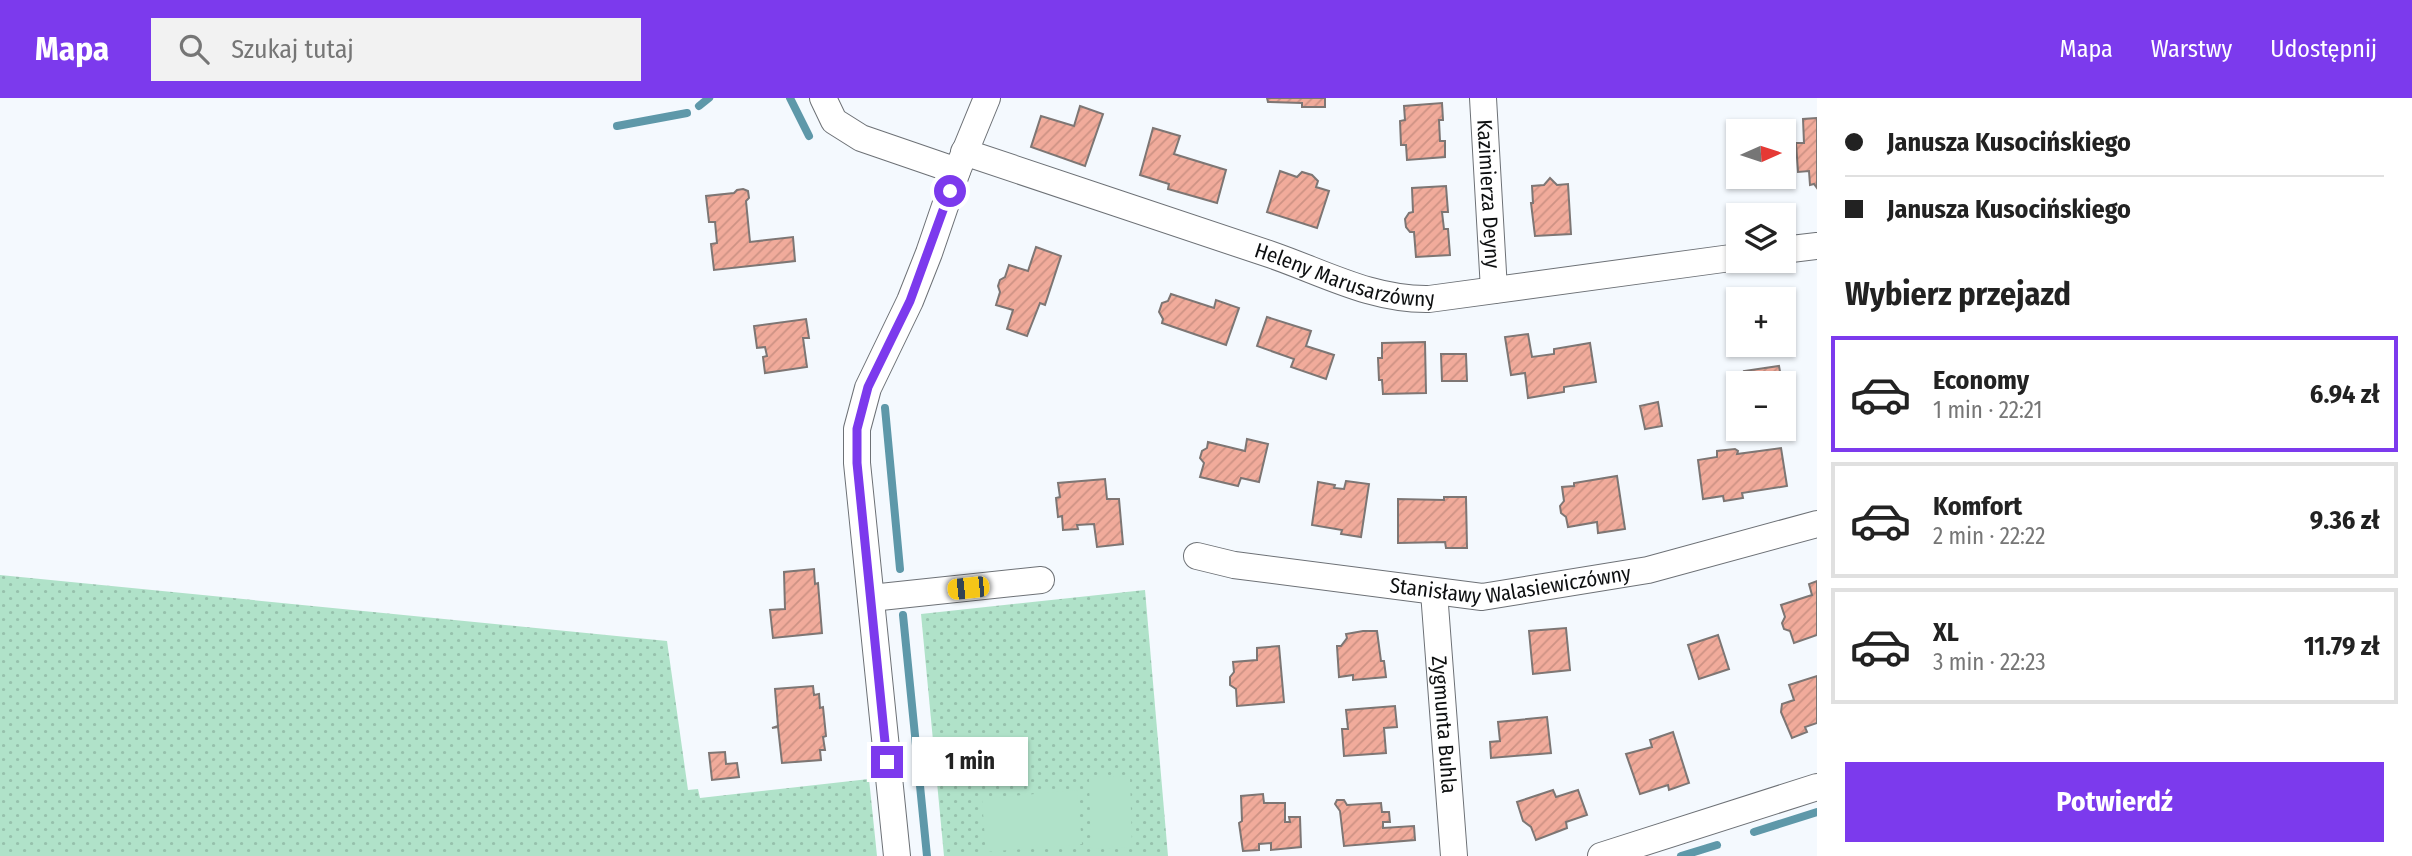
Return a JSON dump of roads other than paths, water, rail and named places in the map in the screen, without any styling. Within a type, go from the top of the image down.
[{"type":"street","name":"Heleny Marusarzówny","points":[[823,98],[834,121],[861,138],[960,162],[1282,258],[1360,289],[1407,300],[1726,259]]},
{"type":"street","points":[[897,856],[857,463],[857,429],[868,387],[910,301],[960,162],[987,98]]},
{"type":"street","name":"Kazimierza Deyny","points":[[1483,98],[1494,290]]},
{"type":"street","points":[[1796,248],[1817,246]]},
{"type":"street","name":"Stanisławy Walasiewiczówny","points":[[1197,556],[1234,565],[1482,597],[1648,570],[1817,524]]},
{"type":"street","points":[[871,598],[1041,580]]},
{"type":"street","name":"Zygmunta Buhla","points":[[1434,592],[1454,856]]},
{"type":"street","points":[[1601,856],[1817,786]]},
{"type":"waterway","points":[[699,106],[709,98]]},
{"type":"waterway","points":[[790,98],[809,136]]},
{"type":"waterway","points":[[617,126],[687,113]]},
{"type":"waterway","points":[[885,408],[900,569]]},
{"type":"waterway","points":[[903,615],[927,856]]},
{"type":"waterway","points":[[1754,832],[1817,812]]},
{"type":"waterway","points":[[1681,856],[1717,845]]}]
